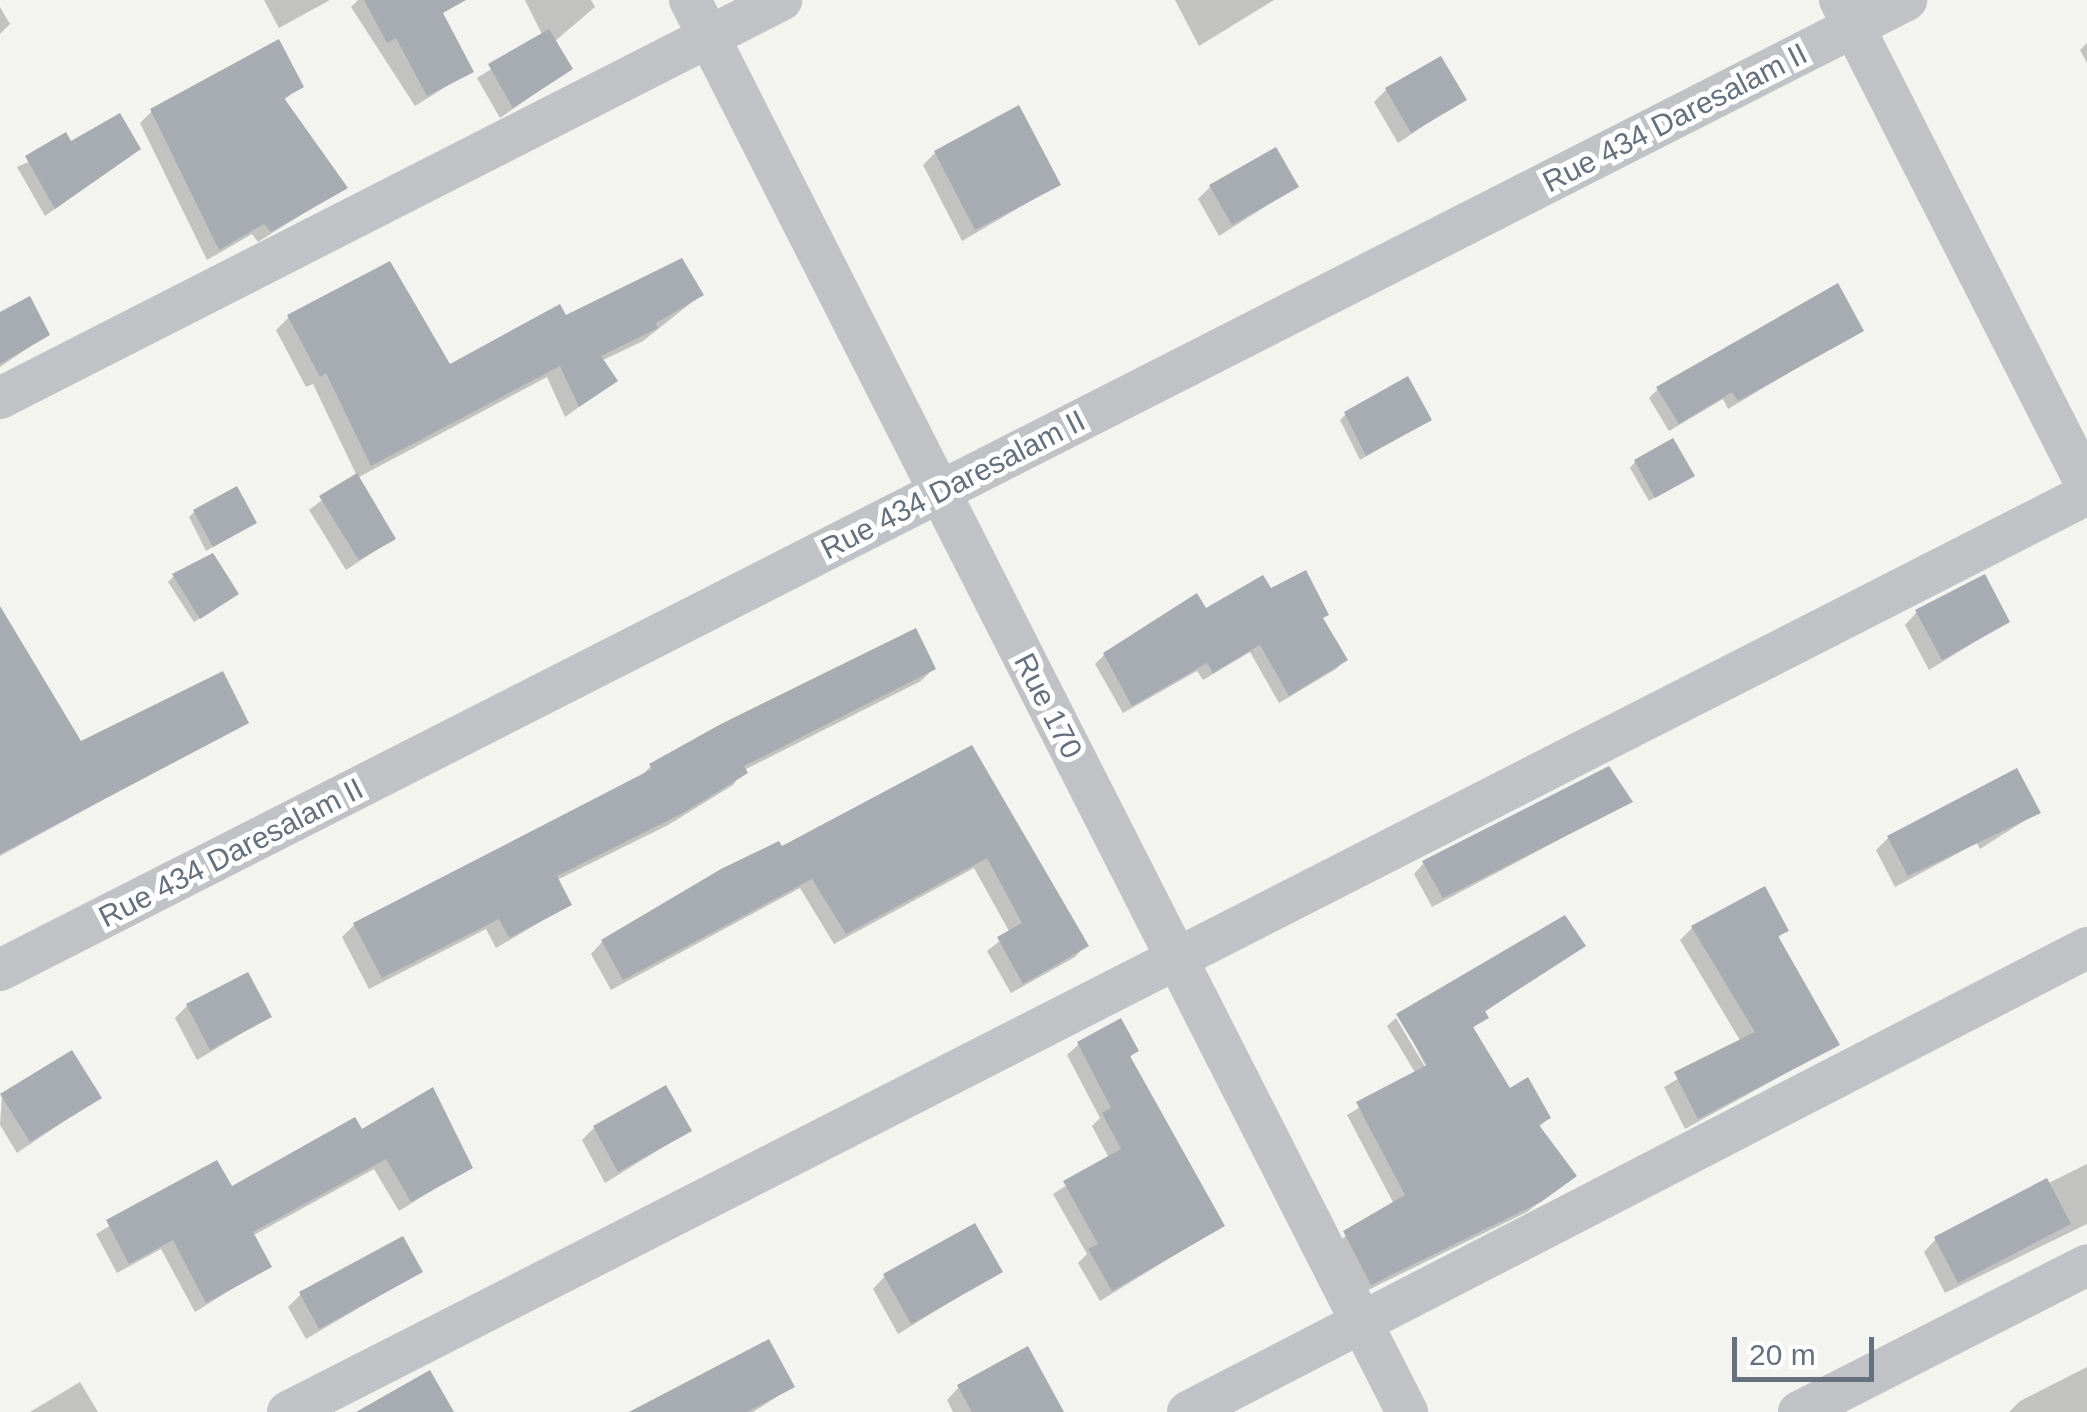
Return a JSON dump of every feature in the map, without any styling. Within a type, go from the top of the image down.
[{"type":"street","points":[[0,398],[699,18],[781,0]]},
{"type":"street","name":"Rue 434 Daresalam II","points":[[0,970],[939,492],[1846,13],[1906,0]]},
{"type":"street","points":[[1846,13],[2087,486]]},
{"type":"street","name":"Rue 170","points":[[699,18],[1407,1412]]},
{"type":"street","points":[[288,1412],[2087,494]]},
{"type":"street","points":[[1188,1412],[2087,948]]},
{"type":"street","points":[[1799,1412],[2087,1265]]},
{"type":"building","points":[[364,0],[466,0],[443,13],[474,72],[427,96],[396,38],[387,43]]},
{"type":"building","points":[[549,29],[573,69],[513,108],[488,64]]},
{"type":"building","points":[[279,39],[304,87],[284,98],[348,188],[271,232],[264,224],[219,250],[150,109]]},
{"type":"building","points":[[1441,56],[1467,100],[1411,133],[1385,88]]},
{"type":"building","points":[[1019,105],[1061,185],[975,230],[934,151]]},
{"type":"building","points":[[120,113],[141,149],[55,209],[25,156],[66,132],[71,141]]},
{"type":"building","points":[[1276,147],[1299,187],[1232,225],[1209,185]]},
{"type":"building","points":[[682,258],[704,295],[656,323],[658,328],[601,356],[618,381],[579,407],[560,366],[371,466],[326,373],[320,377],[287,315],[390,261],[450,364],[560,304],[566,315]]},
{"type":"building","points":[[1838,283],[1864,331],[1738,401],[1732,392],[1679,424],[1656,387]]},
{"type":"building","points":[[30,296],[50,335],[0,364],[0,312]]},
{"type":"building","points":[[1408,376],[1432,420],[1366,456],[1344,412]]},
{"type":"building","points":[[1673,438],[1695,476],[1655,498],[1634,460]]},
{"type":"building","points":[[357,473],[396,539],[359,560],[319,496]]},
{"type":"building","points":[[237,486],[257,523],[213,547],[193,510]]},
{"type":"building","points":[[213,553],[239,594],[200,619],[172,574]]},
{"type":"building","points":[[1306,570],[1329,615],[1323,618],[1348,660],[1289,696],[1260,645],[1213,673],[1207,663],[1132,706],[1103,653],[1197,593],[1206,608],[1263,575],[1271,588]]},
{"type":"building","points":[[1985,574],[2010,622],[1942,660],[1915,610]]},
{"type":"building","points":[[0,606],[81,741],[223,671],[249,723],[0,854]]},
{"type":"building","points":[[916,628],[936,669],[744,766],[748,773],[683,813],[557,876],[572,905],[509,938],[499,919],[382,978],[353,923],[652,769],[649,764],[721,724]]},
{"type":"building","points":[[972,745],[1089,946],[1023,984],[997,937],[1022,923],[987,858],[846,934],[812,879],[623,980],[601,940],[721,869],[779,841],[782,846]]},
{"type":"building","points":[[1609,766],[1633,802],[1443,898],[1422,861]]},
{"type":"building","points":[[2017,768],[2041,813],[1908,876],[1887,836]]},
{"type":"building","points":[[1765,886],[1789,931],[1778,936],[1840,1045],[1698,1119],[1674,1072],[1755,1032],[1691,926]]},
{"type":"building","points":[[1565,915],[1586,946],[1485,1011],[1489,1018],[1473,1027],[1510,1088],[1528,1077],[1551,1118],[1539,1125],[1577,1176],[1541,1202],[1371,1285],[1343,1231],[1405,1195],[1356,1102],[1427,1065],[1396,1014]]},
{"type":"building","points":[[248,972],[272,1017],[210,1050],[186,1004]]},
{"type":"building","points":[[1121,1018],[1139,1051],[1130,1056],[1225,1226],[1112,1291],[1088,1249],[1098,1244],[1063,1181],[1121,1149],[1102,1113],[1111,1108],[1077,1042]]},
{"type":"building","points":[[72,1050],[102,1098],[30,1142],[0,1094]]},
{"type":"building","points":[[666,1085],[692,1131],[618,1172],[593,1126]]},
{"type":"building","points":[[433,1087],[473,1168],[411,1202],[386,1159],[253,1232],[272,1267],[206,1303],[173,1240],[129,1264],[106,1220],[217,1160],[232,1186],[355,1117],[362,1129]]},
{"type":"building","points":[[2047,1178],[2071,1224],[1958,1283],[1934,1237]]},
{"type":"building","points":[[975,1223],[1003,1272],[911,1324],[883,1274]]},
{"type":"building","points":[[403,1236],[423,1272],[319,1329],[299,1292]]},
{"type":"building","points":[[769,1339],[795,1387],[747,1412],[629,1412]]},
{"type":"building","points":[[1028,1346],[1064,1412],[972,1412],[957,1385]]},
{"type":"building","points":[[430,1370],[454,1412],[356,1412]]}]
